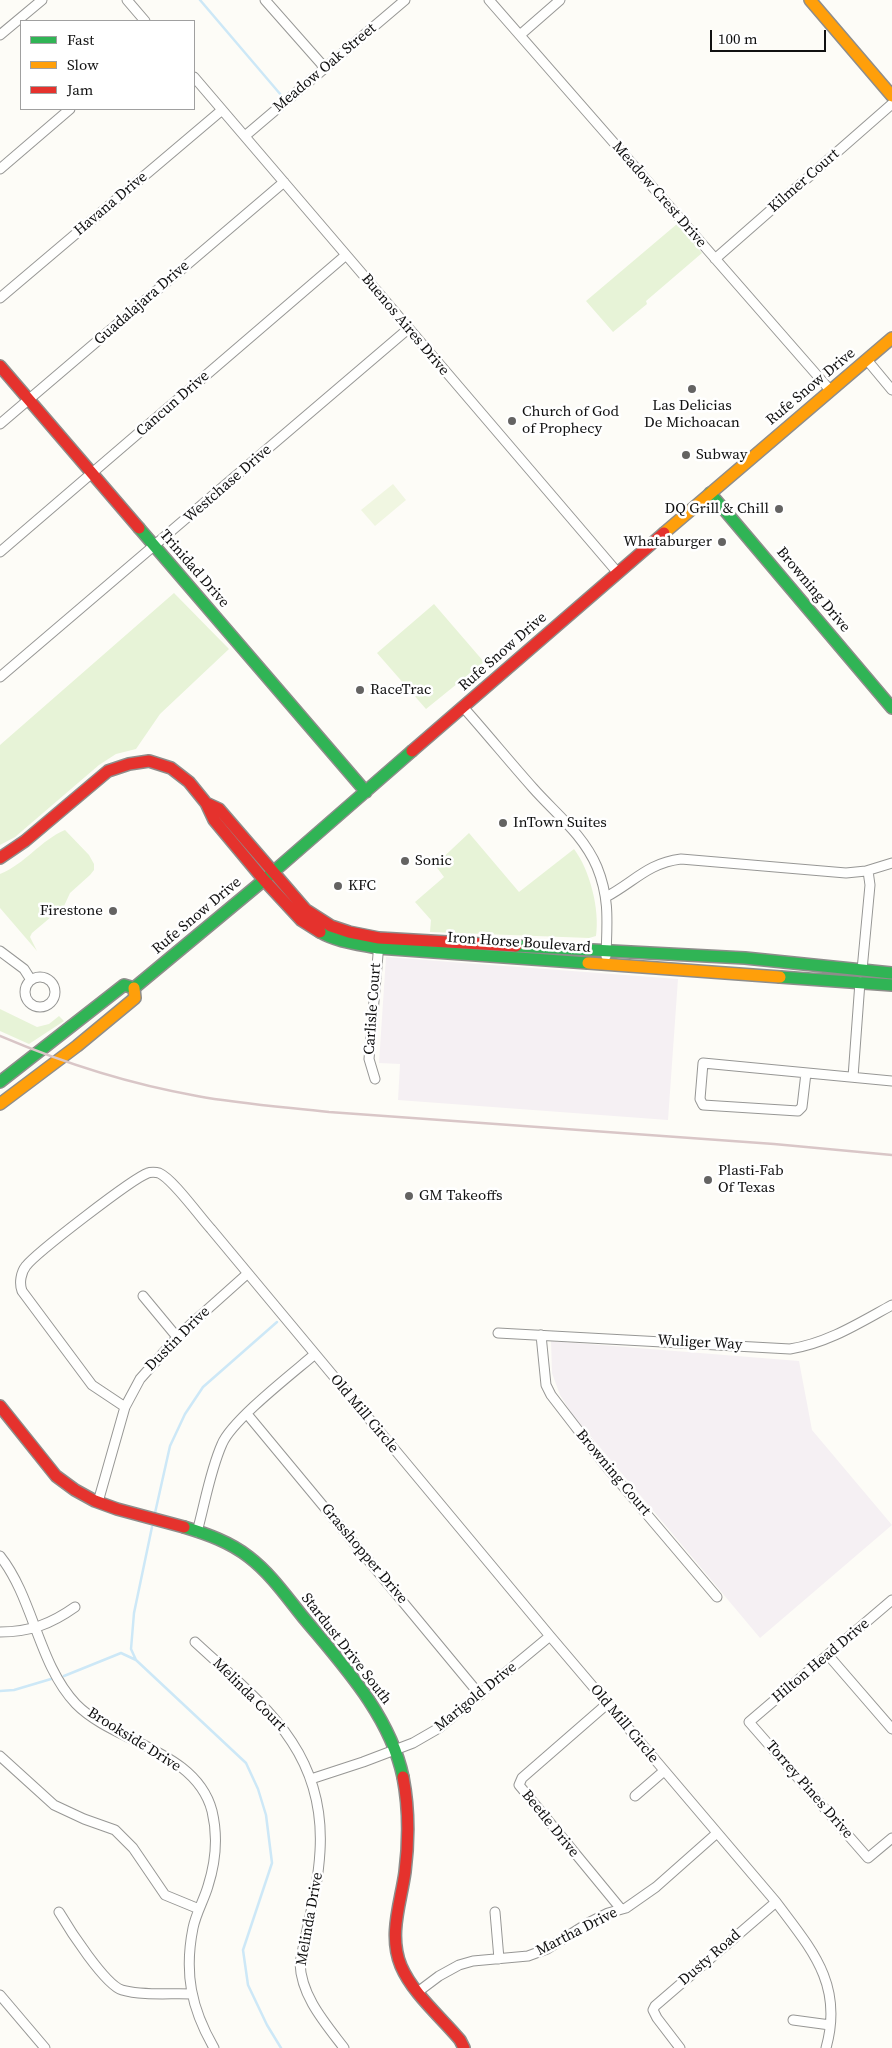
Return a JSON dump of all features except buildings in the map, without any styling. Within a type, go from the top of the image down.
[{"type":"street","points":[[0,35],[42,0]]},
{"type":"street","points":[[127,0],[144,20]]},
{"type":"street","points":[[265,0],[325,68]]},
{"type":"street","name":"Meadow Oak Street","points":[[245,136],[405,0]]},
{"type":"street","name":"Meadow Crest Drive","points":[[489,0],[830,390]]},
{"type":"street","points":[[520,35],[560,0]]},
{"type":"street","points":[[810,0],[892,96]]},
{"type":"street","name":"Buenos Aires Drive","points":[[195,78],[618,573]]},
{"type":"street","name":"Kilmer Court","points":[[715,259],[892,104]]},
{"type":"street","points":[[0,169],[69,110]]},
{"type":"street","name":"Havana Drive","points":[[0,298],[222,110]]},
{"type":"street","name":"Guadalajara Drive","points":[[0,424],[284,182]]},
{"type":"street","name":"Cancun Drive","points":[[0,552],[346,255]]},
{"type":"street","name":"Westchase Drive","points":[[0,677],[155,547],[408,329]]},
{"type":"street","name":"Rufe Snow Drive","points":[[134,988],[264,880],[710,493],[892,338]]},
{"type":"street","points":[[867,360],[892,390]]},
{"type":"street","name":"Trinidad Drive","points":[[0,366],[366,792]]},
{"type":"street","name":"Browning Drive","points":[[710,493],[892,708]]},
{"type":"street","points":[[463,707],[538,794],[581,838],[597,866],[606,897],[608,916],[606,964]]},
{"type":"street","name":"Iron Horse Boulevard","points":[[0,858],[25,841],[108,772],[129,764],[149,761],[171,768],[189,782],[206,803],[214,820],[264,880],[301,920],[311,927],[335,938],[606,964],[892,984]]},
{"type":"street","name":"Iron Horse Boulevard","points":[[206,803],[219,809],[273,872],[316,918],[332,927],[378,943],[606,950],[745,958],[892,973]]},
{"type":"street","points":[[606,897],[623,888],[652,866],[666,861],[681,859],[846,873],[868,871],[892,864]]},
{"type":"street","points":[[853,1077],[870,885],[868,871]]},
{"type":"street","name":"Carlisle Court","points":[[375,1078],[369,1059],[378,943]]},
{"type":"street","points":[[0,951],[24,969],[31,980]]},
{"type":"street","name":"Rufe Snow Drive","points":[[0,1082],[124,985],[134,988]]},
{"type":"street","name":"Rufe Snow Drive","points":[[0,1104],[70,1051],[135,998],[134,988]]},
{"type":"street","points":[[806,1072],[802,1107],[798,1111],[703,1105],[700,1099],[703,1062],[806,1072],[892,1081]]},
{"type":"street","name":"Old Mill Circle","points":[[125,1408],[92,1385],[33,1306],[21,1287],[21,1277],[26,1266],[39,1253],[114,1195],[149,1172],[159,1173],[174,1186],[607,1704],[776,1902],[808,1944],[823,1972],[830,2001],[830,2025],[826,2048]]},
{"type":"street","name":"Dustin Drive","points":[[98,1502],[125,1408],[140,1379],[177,1337],[248,1274]]},
{"type":"street","points":[[143,1296],[177,1337]]},
{"type":"street","name":"Wuliger Way","points":[[498,1333],[790,1349],[813,1345],[838,1335],[892,1305]]},
{"type":"street","name":"Browning Court","points":[[541,1335],[546,1385],[551,1395],[605,1465],[717,1597]]},
{"type":"street","points":[[197,1532],[222,1443],[247,1414],[315,1354]]},
{"type":"street","name":"Stardust Drive South","points":[[0,1406],[66,1486],[98,1502],[212,1537],[241,1551],[268,1574],[355,1680],[386,1728],[396,1750],[403,1774],[409,1834],[405,1873],[395,1931],[395,1943],[408,1978],[460,2040],[464,2048]]},
{"type":"street","name":"Grasshopper Drive","points":[[247,1414],[480,1694]]},
{"type":"street","name":"Brookside Drive","points":[[0,1556],[25,1601],[54,1671],[76,1704],[92,1717],[156,1751],[190,1776],[206,1797],[215,1824],[216,1856],[208,1886],[198,1909],[193,1928],[188,1972],[192,1994],[200,2019],[214,2048]]},
{"type":"street","name":"Hilton Head Drive","points":[[749,1722],[892,1600]]},
{"type":"street","points":[[0,1632],[36,1628],[75,1607]]},
{"type":"street","name":"Marigold Drive","points":[[311,1779],[396,1750],[413,1743],[439,1728],[550,1636]]},
{"type":"street","name":"Melinda Court","points":[[195,1642],[279,1722],[293,1741],[311,1779]]},
{"type":"street","points":[[828,1655],[892,1729]]},
{"type":"street","name":"Beetle Drive","points":[[607,1704],[522,1778],[519,1785],[621,1909]]},
{"type":"street","name":"Torrey Pines Drive","points":[[749,1722],[868,1858],[892,1838]]},
{"type":"street","points":[[0,1756],[54,1805],[84,1819],[115,1830],[133,1848],[164,1895],[198,1909]]},
{"type":"street","points":[[634,1796],[664,1770]]},
{"type":"street","name":"Melinda Drive","points":[[311,1779],[317,1806],[320,1850],[315,1890],[300,1963],[301,1973],[309,1996],[320,2016],[344,2048]]},
{"type":"street","name":"Martha Drive","points":[[419,1991],[439,1976],[459,1965],[473,1961],[528,1956],[547,1949],[590,1922],[633,1904],[717,1833]]},
{"type":"street","name":"Dusty Road","points":[[680,2048],[657,2018],[653,2010],[655,2006],[776,1902]]},
{"type":"street","points":[[59,1912],[97,1966],[118,1988],[134,1992],[192,1994]]},
{"type":"street","points":[[495,1912],[499,1959]]},
{"type":"street","points":[[0,1995],[45,2048]]},
{"type":"street","points":[[793,2020],[830,2025]]},
{"type":"shaded area","points":[[386,957],[678,979],[668,1120],[398,1100],[400,1064],[379,1063]]},
{"type":"shaded area","points":[[551,1341],[799,1361],[812,1430],[892,1525],[760,1638],[572,1414],[560,1395],[552,1373]]},
{"type":"green space","points":[[677,224],[702,253],[646,301],[647,304],[613,332],[586,301]]},
{"type":"green space","points":[[393,484],[406,500],[375,526],[361,510]]},
{"type":"green space","points":[[174,593],[229,649],[160,714],[136,749],[116,754],[99,765],[15,837],[0,845],[0,745]]},
{"type":"green space","points":[[434,604],[484,662],[426,709],[377,653]]},
{"type":"green space","points":[[65,830],[89,855],[94,864],[94,870],[70,893],[64,906],[32,933],[30,937],[37,951],[0,908],[0,874],[9,870],[56,834]]},
{"type":"green space","points":[[469,833],[519,892],[574,849],[589,879],[595,903],[596,936],[589,938],[430,932],[431,920],[415,902],[444,877],[435,865]]},
{"type":"green space","points":[[0,1009],[37,1027],[49,1024],[59,1016],[64,1021],[29,1044],[0,1031]]},
{"type":"waterway","points":[[200,0],[281,95]]},
{"type":"waterway","points":[[155,1513],[170,1446],[185,1414],[203,1387],[277,1322]]},
{"type":"waterway","points":[[152,1527],[134,1613],[131,1649],[136,1660],[246,1763],[258,1789],[266,1815],[272,1863],[243,1950],[248,1985],[267,2025],[281,2048]]},
{"type":"waterway","points":[[64,1676],[121,1653],[136,1660]]},
{"type":"waterway","points":[[0,1691],[14,1690],[51,1679]]},
{"type":"railway","points":[[0,1036],[72,1064],[121,1079],[172,1091],[230,1101],[329,1112],[774,1144],[892,1155]]},
{"type":"traffic: fast","points":[[710,493],[892,708]]},
{"type":"traffic: fast","points":[[139,528],[366,792]]},
{"type":"traffic: fast","points":[[134,988],[264,880],[412,751]]},
{"type":"traffic: fast","points":[[320,932],[341,940],[378,948],[588,963]]},
{"type":"traffic: fast","points":[[516,946],[745,958],[892,973]]},
{"type":"traffic: fast","points":[[780,977],[892,985]]},
{"type":"traffic: fast","points":[[0,1082],[124,985],[134,988]]},
{"type":"traffic: fast","points":[[184,1527],[234,1547],[249,1557],[271,1578],[363,1691],[387,1732],[397,1754],[403,1777]]},
{"type":"traffic: slow","points":[[810,0],[892,96]]},
{"type":"traffic: slow","points":[[664,533],[892,338]]},
{"type":"traffic: slow","points":[[588,963],[780,977]]},
{"type":"traffic: slow","points":[[0,1104],[77,1046],[135,998],[134,988]]},
{"type":"traffic: jam","points":[[0,366],[139,528]]},
{"type":"traffic: jam","points":[[412,751],[664,533]]},
{"type":"traffic: jam","points":[[0,858],[25,841],[108,771],[129,764],[149,761],[171,768],[189,782],[206,803],[214,820],[264,880],[301,920],[320,932]]},
{"type":"traffic: jam","points":[[206,803],[219,809],[306,910],[331,926],[379,938],[516,946]]},
{"type":"traffic: jam","points":[[0,1406],[56,1476],[75,1490],[95,1501],[117,1509],[184,1527]]},
{"type":"traffic: jam","points":[[403,1777],[408,1836],[405,1872],[395,1931],[397,1954],[401,1966],[413,1986],[460,2040],[464,2048]]},
{"type":"place","name":"Las Delicias De Michoacan","points":[[692,389]]},
{"type":"place","name":"Church of God of Prophecy","points":[[512,421]]},
{"type":"place","name":"Subway","points":[[686,455]]},
{"type":"place","name":"DQ Grill & Chill","points":[[779,509]]},
{"type":"place","name":"Whataburger","points":[[722,542]]},
{"type":"place","name":"RaceTrac","points":[[360,690]]},
{"type":"place","name":"InTown Suites","points":[[503,823]]},
{"type":"place","name":"Sonic","points":[[405,861]]},
{"type":"place","name":"KFC","points":[[338,886]]},
{"type":"place","name":"Firestone","points":[[113,911]]},
{"type":"place","name":"Plasti-Fab Of Texas","points":[[708,1180]]},
{"type":"place","name":"GM Takeoffs","points":[[409,1196]]}]
